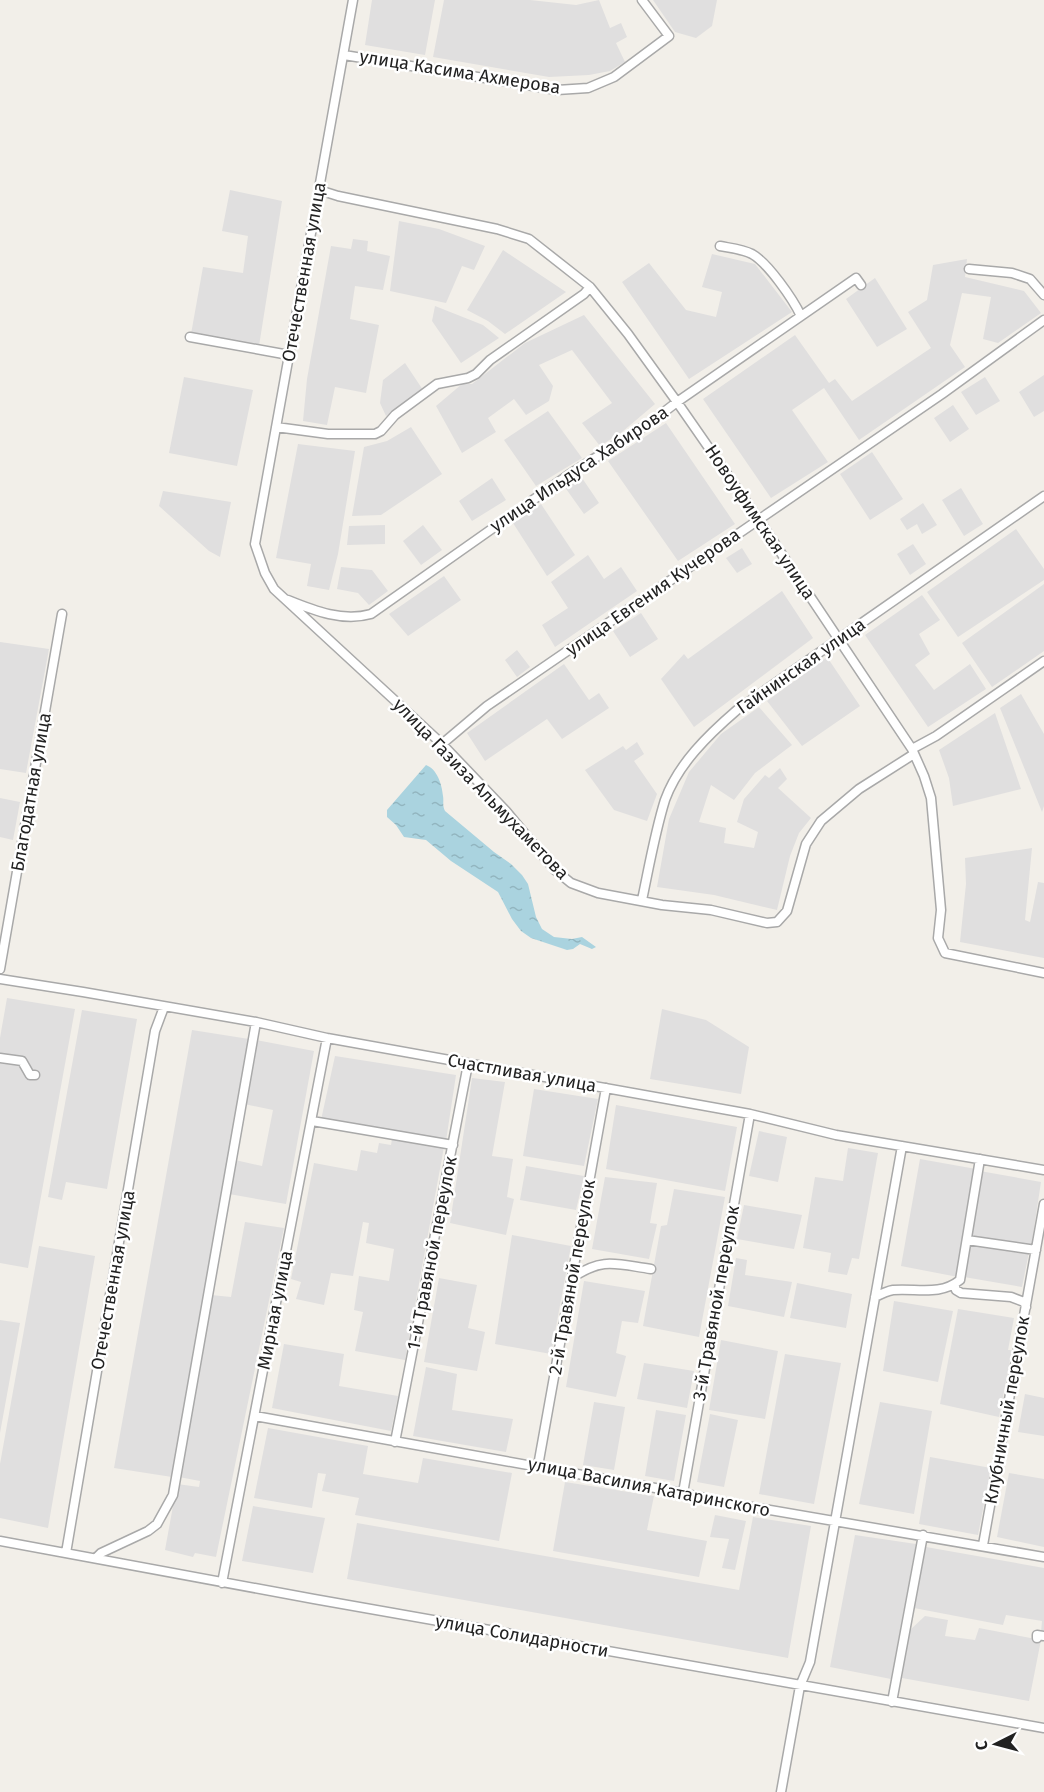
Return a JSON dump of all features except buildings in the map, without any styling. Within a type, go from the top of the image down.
[{"type":"street","name":"Отечественная улица","points":[[255,544],[353,0]]},
{"type":"street","name":"улица Касима Ахмерова","points":[[344,55],[557,90],[588,88],[614,77],[669,36],[642,0]]},
{"type":"street","name":"Новоуфимская улица","points":[[319,190],[497,229],[530,240],[590,286],[628,334],[759,520],[913,752],[931,798],[941,910],[938,938],[945,953],[1044,973]]},
{"type":"street","points":[[720,246],[744,251],[761,261],[797,307],[801,316]]},
{"type":"street","points":[[969,269],[1012,273],[1030,279],[1044,295]]},
{"type":"street","name":"улица Ильдуса Хабирова","points":[[282,598],[332,615],[351,618],[371,614],[567,476],[651,422],[856,278],[861,285]]},
{"type":"street","points":[[276,428],[328,434],[375,434],[381,431],[395,415],[437,384],[477,374],[490,360],[584,294],[590,286]]},
{"type":"street","name":"улица Евгения Кучерова","points":[[442,744],[487,706],[942,394],[1044,320]]},
{"type":"street","points":[[190,337],[289,355]]},
{"type":"street","name":"Гайнинская улица","points":[[642,900],[666,800],[682,767],[711,732],[737,710],[1044,496]]},
{"type":"street","name":"улица Газиза Альмухаметова","points":[[255,544],[265,573],[282,598],[379,684],[442,744],[506,812],[555,870],[572,883],[598,893],[662,905],[711,910],[767,923],[777,922],[787,911],[806,844],[822,821],[859,789],[913,752]]},
{"type":"street","name":"Благодатная улица","points":[[0,969],[62,614]]},
{"type":"street","points":[[913,752],[1044,661]]},
{"type":"street","name":"Счастливая улица","points":[[0,980],[256,1022],[327,1038],[750,1114],[836,1135],[1044,1170]]},
{"type":"street","name":"Отечественная улица","points":[[66,1553],[155,1031],[164,1008]]},
{"type":"street","points":[[96,1558],[101,1553],[148,1531],[157,1524],[173,1495],[256,1022]]},
{"type":"street","name":"Мирная улица","points":[[222,1583],[327,1038]]},
{"type":"street","points":[[0,1058],[22,1061],[30,1075],[35,1075]]},
{"type":"street","name":"1-й Травяной переулок","points":[[395,1442],[468,1064]]},
{"type":"street","name":"2-й Травяной переулок","points":[[538,1466],[606,1088]]},
{"type":"street","name":"3-й Травяной переулок","points":[[683,1493],[750,1114]]},
{"type":"street","points":[[312,1121],[453,1145]]},
{"type":"street","points":[[781,1792],[800,1686],[810,1662],[902,1146]]},
{"type":"street","points":[[875,1297],[890,1290],[935,1291],[960,1280],[980,1159]]},
{"type":"street","name":"Клубничный переулок","points":[[983,1545],[1044,1204]]},
{"type":"street","points":[[967,1240],[1036,1250]]},
{"type":"street","points":[[572,1278],[596,1264],[651,1269]]},
{"type":"street","points":[[954,1284],[956,1290],[961,1293],[1011,1297],[1024,1302],[1026,1307]]},
{"type":"street","name":"улица Василия Катаринского","points":[[255,1416],[538,1466],[723,1502],[1044,1557]]},
{"type":"street","points":[[892,1702],[923,1535]]},
{"type":"street","name":"улица Солидарности","points":[[0,1541],[222,1583],[1044,1728]]},
{"type":"shaded area","points":[[372,0],[435,0],[425,55],[365,45]]},
{"type":"shaded area","points":[[444,0],[530,0],[576,5],[599,0],[610,28],[621,23],[627,37],[616,43],[625,62],[610,71],[589,75],[549,77],[433,57]]},
{"type":"shaded area","points":[[653,0],[717,0],[712,26],[696,38],[675,32]]},
{"type":"shaded area","points":[[230,190],[282,201],[259,346],[191,334],[203,267],[243,273],[248,236],[222,231]]},
{"type":"shaded area","points":[[399,221],[439,229],[485,246],[474,270],[462,266],[446,303],[390,291]]},
{"type":"shaded area","points":[[353,239],[368,241],[367,251],[390,256],[383,290],[355,286],[350,319],[379,325],[366,393],[335,387],[327,425],[303,421],[307,379],[331,246],[351,249]]},
{"type":"shaded area","points":[[503,250],[566,292],[505,334],[488,321],[467,310]]},
{"type":"shaded area","points":[[712,254],[755,264],[792,312],[689,379],[622,282],[649,263],[686,310],[716,317],[722,292],[702,287]]},
{"type":"shaded area","points":[[967,259],[965,277],[1024,291],[1041,313],[998,343],[983,339],[991,297],[962,293],[950,345],[965,367],[859,440],[824,388],[792,410],[828,462],[771,498],[703,399],[795,335],[829,383],[835,379],[852,401],[931,348],[908,312],[927,300],[933,265]]},
{"type":"shaded area","points":[[875,278],[907,329],[877,347],[846,299]]},
{"type":"shaded area","points":[[435,306],[483,325],[499,338],[461,363],[432,321]]},
{"type":"shaded area","points":[[584,315],[655,404],[622,432],[600,446],[582,423],[612,403],[572,350],[539,365],[553,386],[549,401],[526,415],[514,399],[488,418],[496,432],[462,453],[436,406],[462,384],[472,384],[525,343]]},
{"type":"shaded area","points":[[405,363],[423,390],[386,416],[380,403],[383,380]]},
{"type":"shaded area","points":[[1044,375],[1044,411],[1034,417],[1019,392]]},
{"type":"shaded area","points":[[184,377],[253,390],[237,466],[169,453]]},
{"type":"shaded area","points":[[985,377],[1000,401],[976,415],[961,392]]},
{"type":"shaded area","points":[[953,405],[969,429],[950,442],[934,418]]},
{"type":"shaded area","points":[[548,411],[582,458],[536,486],[504,440]]},
{"type":"shaded area","points":[[666,423],[735,524],[678,561],[608,461]]},
{"type":"shaded area","points":[[411,427],[442,474],[381,515],[352,516],[364,447],[387,441]]},
{"type":"shaded area","points":[[298,444],[355,451],[338,554],[329,590],[307,586],[311,564],[276,558]]},
{"type":"shaded area","points":[[872,452],[903,499],[870,520],[840,474]]},
{"type":"shaded area","points":[[580,475],[599,503],[584,514],[564,486]]},
{"type":"shaded area","points":[[492,478],[506,500],[472,521],[459,501]]},
{"type":"shaded area","points":[[961,488],[983,524],[964,536],[942,500]]},
{"type":"shaded area","points":[[163,491],[231,502],[220,557],[209,551],[159,506]]},
{"type":"shaded area","points":[[923,503],[937,525],[922,534],[917,524],[907,530],[900,519]]},
{"type":"shaded area","points":[[541,504],[575,555],[547,576],[513,523]]},
{"type":"shaded area","points":[[385,525],[385,544],[347,545],[349,526]]},
{"type":"shaded area","points":[[423,525],[442,550],[421,565],[403,541]]},
{"type":"shaded area","points":[[1016,529],[1044,569],[1044,580],[958,637],[927,592]]},
{"type":"shaded area","points":[[913,544],[926,564],[910,575],[897,554]]},
{"type":"shaded area","points":[[742,548],[752,564],[737,573],[726,558]]},
{"type":"shaded area","points":[[588,555],[604,579],[621,567],[637,591],[555,647],[542,625],[568,608],[551,582]]},
{"type":"shaded area","points":[[341,567],[372,570],[388,591],[369,605],[358,593],[337,589]]},
{"type":"shaded area","points":[[444,576],[461,600],[408,636],[389,614]]},
{"type":"shaded area","points":[[1044,584],[1044,651],[992,687],[962,643]]},
{"type":"shaded area","points":[[782,591],[813,638],[694,727],[661,679],[684,654],[688,659]]},
{"type":"shaded area","points":[[922,595],[940,620],[919,634],[930,654],[915,665],[934,690],[970,664],[986,689],[928,727],[865,635]]},
{"type":"shaded area","points":[[641,613],[658,639],[630,657],[613,631]]},
{"type":"shaded area","points":[[0,642],[49,649],[26,773],[0,769]]},
{"type":"shaded area","points":[[517,650],[530,667],[517,677],[505,660]]},
{"type":"shaded area","points":[[827,657],[860,706],[802,746],[767,701]]},
{"type":"shaded area","points":[[564,664],[589,700],[599,693],[609,708],[562,739],[547,719],[485,761],[467,733]]},
{"type":"shaded area","points":[[1021,694],[1044,734],[1044,806],[1042,812],[1000,708]]},
{"type":"shaded area","points":[[759,707],[792,745],[755,773],[734,800],[711,785],[699,822],[726,828],[724,843],[754,848],[758,832],[737,822],[744,799],[765,775],[769,778],[780,768],[787,779],[778,788],[811,818],[799,833],[790,856],[777,910],[714,895],[657,887],[669,819],[689,772],[721,734]]},
{"type":"shaded area","points":[[995,713],[1021,789],[953,806],[949,778],[939,750]]},
{"type":"shaded area","points":[[637,742],[644,754],[634,761],[657,794],[647,821],[614,810],[585,770],[623,746],[626,750]]},
{"type":"shaded area","points":[[0,798],[20,802],[13,840],[0,837]]},
{"type":"shaded area","points":[[1032,848],[1025,920],[1030,922],[1038,882],[1044,883],[1044,958],[960,942],[966,884],[965,858]]},
{"type":"shaded area","points":[[7,998],[75,1009],[28,1268],[0,1263],[0,1060],[18,1063],[19,1056],[0,1053],[0,1038]]},
{"type":"shaded area","points":[[662,1009],[706,1020],[749,1047],[741,1094],[650,1079]]},
{"type":"shaded area","points":[[82,1010],[137,1019],[107,1189],[66,1182],[62,1200],[48,1197]]},
{"type":"shaded area","points":[[192,1030],[249,1039],[172,1477],[114,1468]]},
{"type":"shaded area","points":[[256,1040],[314,1051],[286,1204],[229,1194],[235,1160],[262,1166],[273,1110],[244,1104]]},
{"type":"shaded area","points":[[335,1056],[456,1075],[446,1141],[321,1120]]},
{"type":"shaded area","points":[[472,1078],[505,1082],[492,1156],[513,1159],[507,1197],[514,1199],[506,1235],[450,1223]]},
{"type":"shaded area","points":[[534,1089],[598,1099],[584,1166],[523,1156]]},
{"type":"shaded area","points":[[616,1105],[737,1127],[725,1191],[606,1169]]},
{"type":"shaded area","points":[[759,1131],[787,1137],[778,1182],[749,1176]]},
{"type":"shaded area","points":[[392,1139],[444,1147],[405,1360],[355,1351],[363,1312],[354,1310],[359,1276],[389,1281],[394,1249],[366,1243],[369,1223],[363,1222],[353,1276],[331,1273],[324,1305],[296,1299],[301,1282],[291,1279],[314,1163],[357,1171],[361,1150],[377,1153],[379,1143],[391,1145]]},
{"type":"shaded area","points":[[848,1148],[878,1153],[859,1259],[852,1258],[847,1275],[828,1272],[831,1253],[803,1248],[815,1177],[843,1181]]},
{"type":"shaded area","points":[[920,1159],[976,1169],[958,1277],[901,1266]]},
{"type":"shaded area","points":[[526,1166],[584,1176],[576,1210],[520,1200]]},
{"type":"shaded area","points":[[980,1171],[1041,1182],[1031,1248],[970,1237]]},
{"type":"shaded area","points":[[605,1177],[657,1183],[650,1223],[657,1224],[649,1259],[592,1249]]},
{"type":"shaded area","points":[[674,1189],[725,1197],[699,1337],[643,1326],[661,1226],[667,1225]]},
{"type":"shaded area","points":[[744,1205],[802,1215],[794,1249],[737,1239]]},
{"type":"shaded area","points":[[245,1222],[284,1228],[216,1557],[195,1553],[193,1557],[165,1550],[177,1484],[199,1487],[200,1481],[179,1477],[211,1295],[231,1297]]},
{"type":"shaded area","points":[[512,1235],[571,1246],[551,1354],[495,1344]]},
{"type":"shaded area","points":[[969,1243],[1029,1252],[1022,1287],[964,1277]]},
{"type":"shaded area","points":[[39,1246],[95,1256],[48,1528],[0,1518],[0,1464]]},
{"type":"shaded area","points":[[736,1258],[747,1260],[745,1275],[792,1282],[784,1317],[728,1306]]},
{"type":"shaded area","points":[[439,1278],[477,1285],[468,1328],[485,1332],[477,1371],[424,1362]]},
{"type":"shaded area","points":[[584,1281],[645,1291],[638,1323],[622,1321],[616,1353],[626,1356],[616,1397],[566,1387]]},
{"type":"shaded area","points":[[797,1283],[852,1294],[846,1328],[790,1318]]},
{"type":"shaded area","points":[[894,1301],[953,1311],[938,1382],[883,1371]]},
{"type":"shaded area","points":[[958,1309],[1014,1318],[1008,1350],[1012,1350],[999,1417],[940,1404]]},
{"type":"shaded area","points":[[0,1320],[20,1323],[0,1433]]},
{"type":"shaded area","points":[[721,1340],[778,1351],[765,1419],[709,1410]]},
{"type":"shaded area","points":[[284,1344],[344,1354],[339,1386],[398,1396],[391,1431],[272,1408]]},
{"type":"shaded area","points":[[785,1354],[841,1363],[814,1504],[759,1494]]},
{"type":"shaded area","points":[[644,1363],[694,1371],[687,1408],[637,1399]]},
{"type":"shaded area","points":[[426,1367],[457,1374],[452,1410],[513,1419],[506,1452],[413,1436]]},
{"type":"shaded area","points":[[1025,1394],[1044,1398],[1044,1436],[1018,1432]]},
{"type":"shaded area","points":[[594,1402],[625,1407],[614,1470],[583,1465]]},
{"type":"shaded area","points":[[880,1402],[932,1411],[914,1514],[859,1504]]},
{"type":"shaded area","points":[[656,1410],[686,1415],[674,1481],[645,1476]]},
{"type":"shaded area","points":[[710,1414],[738,1420],[724,1487],[697,1482]]},
{"type":"shaded area","points":[[268,1428],[368,1446],[363,1474],[418,1483],[423,1458],[512,1473],[499,1541],[355,1515],[359,1498],[322,1491],[326,1474],[318,1473],[312,1508],[254,1498]]},
{"type":"shaded area","points":[[930,1457],[991,1468],[978,1535],[919,1524]]},
{"type":"shaded area","points":[[1009,1473],[1044,1479],[1044,1547],[997,1537]]},
{"type":"shaded area","points":[[565,1482],[654,1496],[647,1530],[707,1541],[699,1577],[553,1551]]},
{"type":"shaded area","points":[[253,1506],[325,1518],[313,1573],[242,1561]]},
{"type":"shaded area","points":[[715,1515],[746,1521],[735,1570],[722,1568],[729,1539],[710,1537]]},
{"type":"shaded area","points":[[753,1517],[811,1526],[788,1658],[347,1579],[357,1523],[739,1590]]},
{"type":"shaded area","points":[[855,1535],[916,1544],[891,1679],[830,1667]]},
{"type":"shaded area","points":[[926,1547],[1044,1568],[1044,1633],[1041,1632],[1042,1621],[1006,1615],[1003,1625],[914,1608]]},
{"type":"shaded area","points":[[925,1616],[948,1620],[945,1636],[975,1640],[979,1628],[1041,1640],[1029,1701],[902,1678],[910,1630]]},
{"type":"water","points":[[426,765],[433,770],[440,782],[445,811],[522,875],[528,884],[536,917],[542,929],[554,937],[572,939],[582,937],[596,947],[592,949],[580,944],[567,950],[531,938],[521,931],[512,919],[498,892],[451,861],[426,840],[404,837],[387,817],[387,810]]}]
